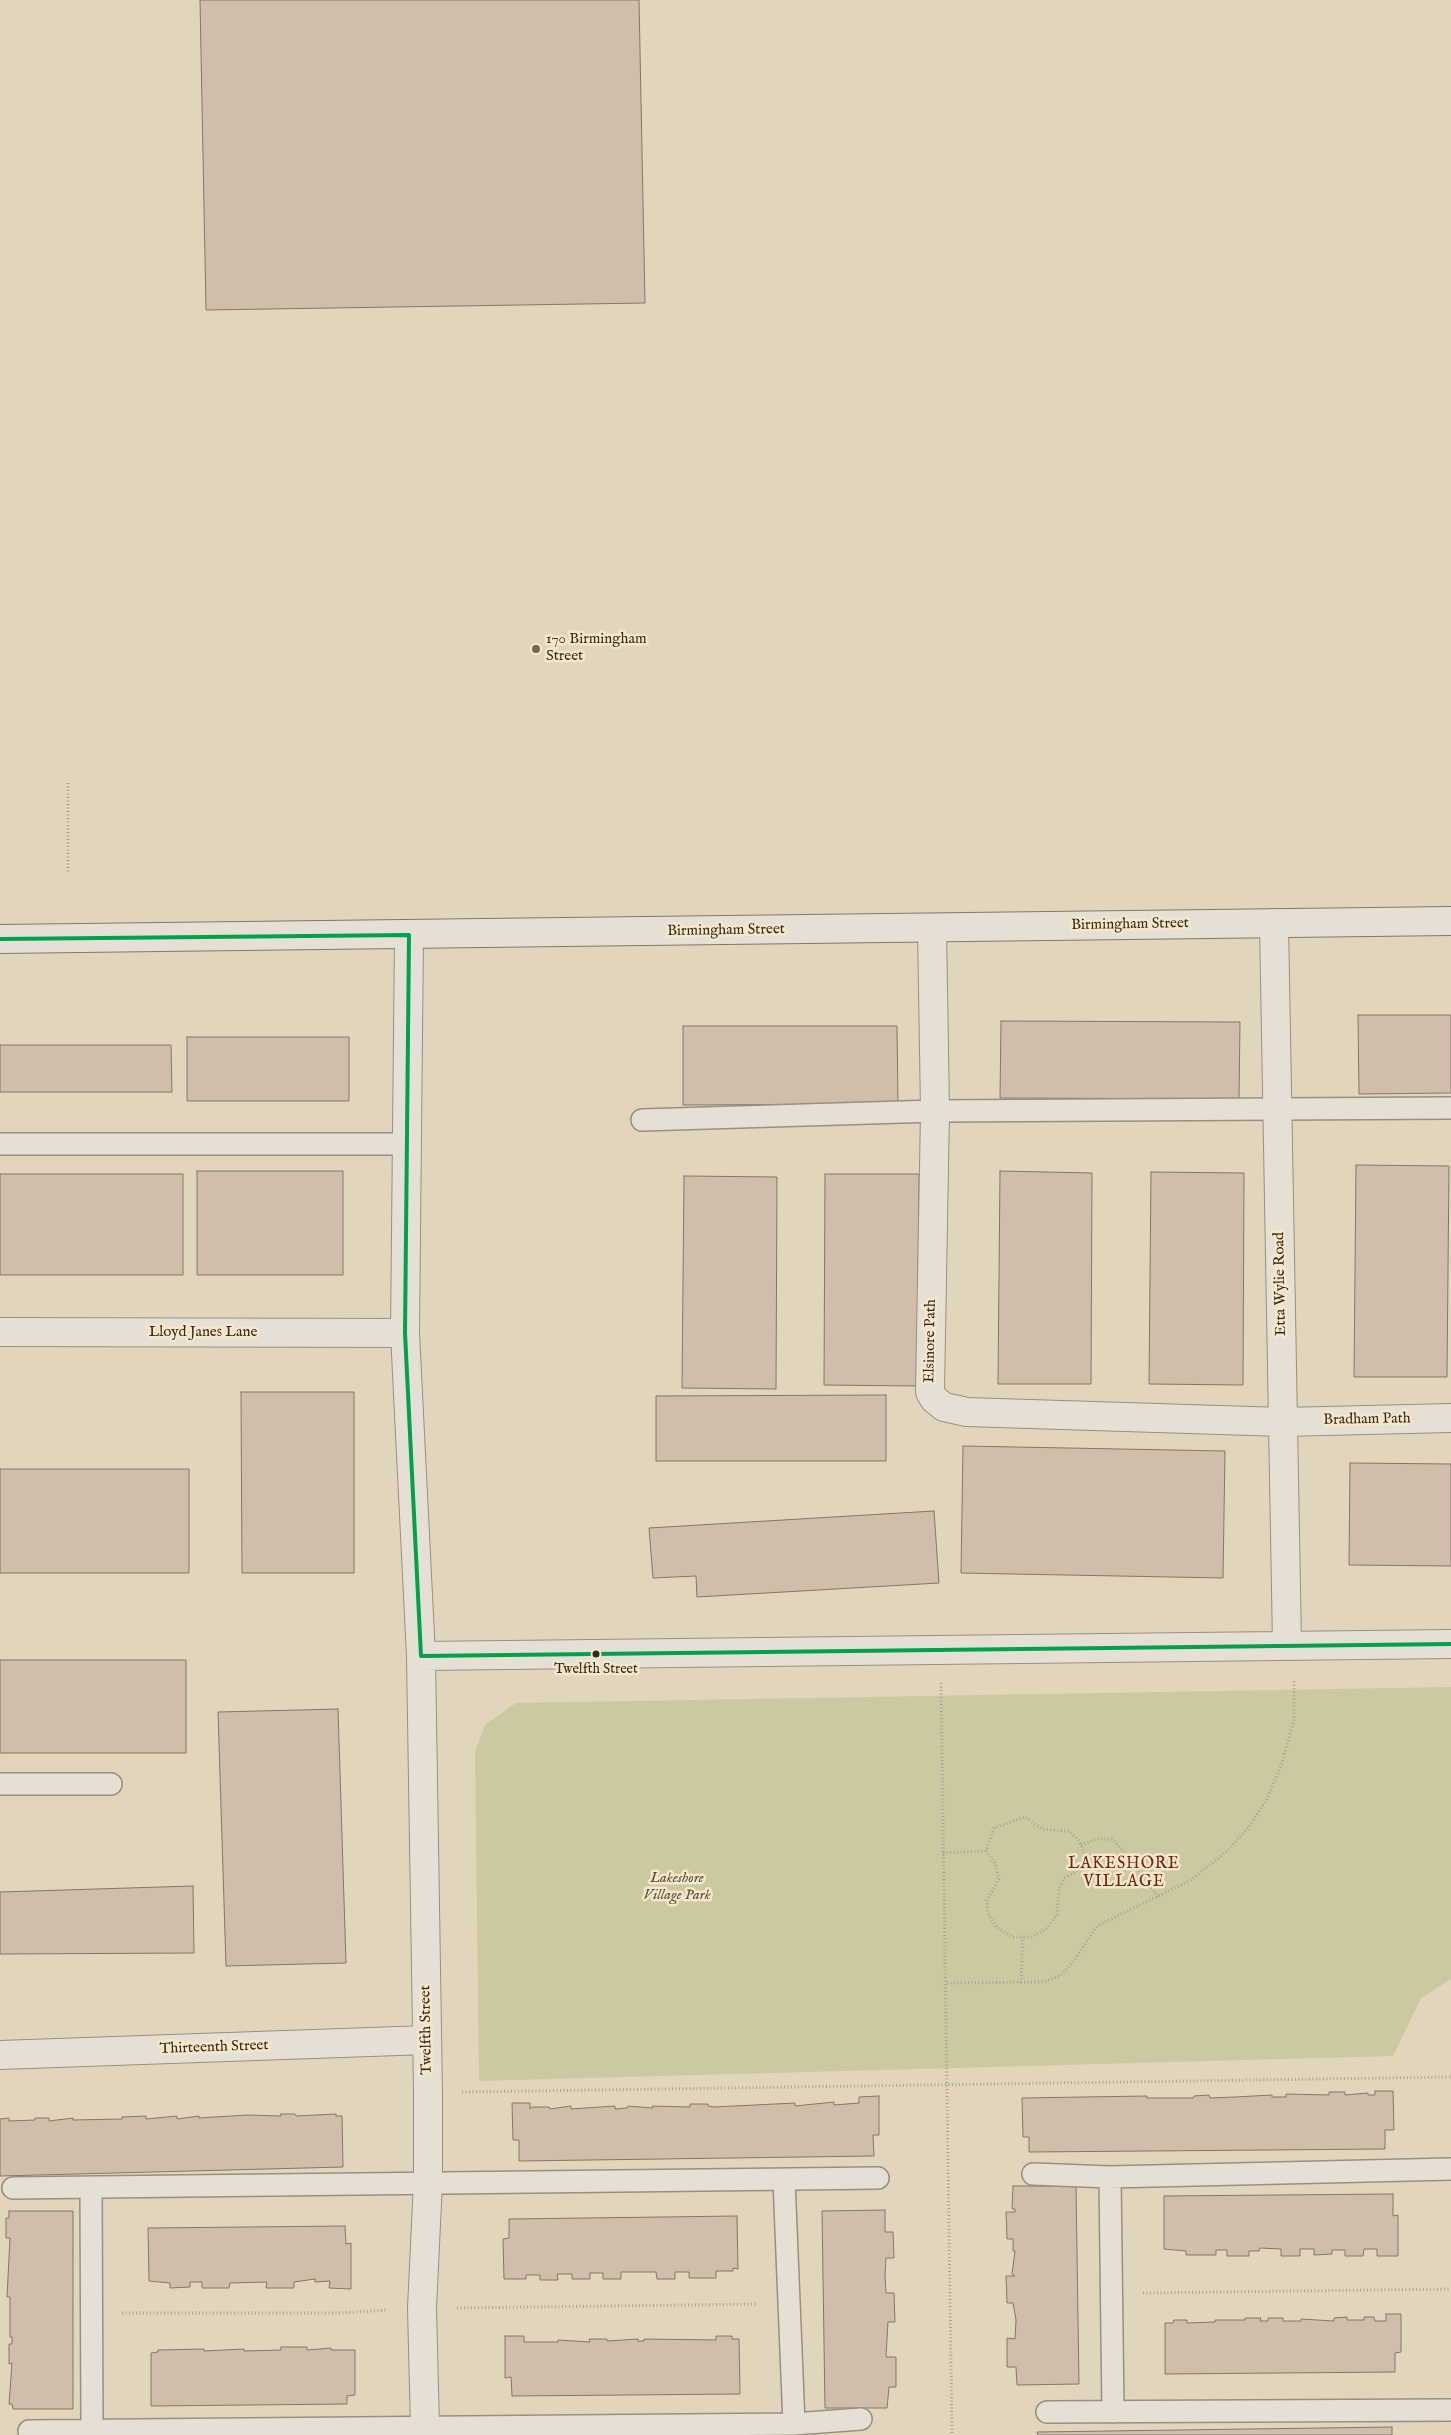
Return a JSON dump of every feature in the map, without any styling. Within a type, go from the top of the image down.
[{"type":"street","name":"Birmingham Street","points":[[0,939],[1451,921]]},
{"type":"street","name":"Etta Wylie Road","points":[[1274,923],[1283,1422],[1290,1645]]},
{"type":"street","name":"Elsinore Path","points":[[932,928],[935,1111],[930,1392],[934,1400],[944,1407],[967,1412],[1283,1422]]},
{"type":"street","name":"Twelfth Street","points":[[409,934],[405,1144],[405,1333],[422,1656],[428,2093],[428,2182],[422,2308],[426,2431]]},
{"type":"street","name":"Lloyd Janes Lane","points":[[0,1332],[405,1333]]},
{"type":"street","name":"Bradham Path","points":[[1283,1422],[1451,1418]]},
{"type":"street","points":[[422,1656],[1451,1644]]},
{"type":"street","name":"Thirteenth Street","points":[[0,2055],[427,2040]]},
{"type":"lane","points":[[642,1120],[935,1111],[1451,1108]]},
{"type":"lane","points":[[0,1144],[405,1144]]},
{"type":"lane","points":[[0,1784],[111,1784]]},
{"type":"lane","points":[[1033,2174],[1110,2177],[1451,2169]]},
{"type":"lane","points":[[1110,2177],[1113,2412]]},
{"type":"lane","points":[[13,2188],[878,2178]]},
{"type":"lane","points":[[784,2180],[794,2424]]},
{"type":"lane","points":[[91,2187],[92,2430]]},
{"type":"lane","points":[[1047,2412],[1451,2410]]},
{"type":"lane","points":[[29,2431],[426,2431],[794,2424],[862,2419]]},
{"type":"path","points":[[68,783],[68,874]]},
{"type":"path","points":[[947,1983],[1044,1982],[1061,1975],[1073,1962],[1097,1926],[1159,1898],[1191,1880],[1227,1850],[1248,1828],[1267,1798],[1281,1766],[1294,1720],[1290,1645]]},
{"type":"path","points":[[941,1649],[952,2435]]},
{"type":"path","points":[[1025,1817],[1042,1829],[1069,1831],[1086,1856],[1080,1869],[1065,1878],[1060,1889],[1058,1915],[1046,1929],[1031,1937],[1013,1937],[997,1928],[988,1913],[987,1900],[999,1879],[994,1863],[986,1851],[994,1828],[1025,1817]]},
{"type":"path","points":[[1081,1846],[1097,1839],[1112,1840],[1127,1855],[1159,1898]]},
{"type":"path","points":[[943,1853],[986,1851]]},
{"type":"path","points":[[1021,1983],[1022,1937]]},
{"type":"path","points":[[428,2093],[1451,2077]]},
{"type":"path","points":[[1112,2293],[1451,2289]]},
{"type":"green space","name":"Lakeshore Village Park","points":[[1451,1687],[1451,1979],[1421,1998],[1393,2056],[479,2081],[475,1752],[485,1725],[516,1703]]},
{"type":"building","points":[[200,0],[639,0],[645,303],[206,310]]},
{"type":"building","points":[[1358,1015],[1451,1015],[1451,1093],[1359,1094]]},
{"type":"building","points":[[1001,1021],[1240,1022],[1239,1099],[1000,1098]]},
{"type":"building","points":[[683,1026],[897,1026],[898,1104],[683,1105]]},
{"type":"building","points":[[187,1037],[349,1037],[349,1101],[187,1101]]},
{"type":"building","points":[[0,1045],[171,1045],[172,1092],[0,1092]]},
{"type":"building","points":[[1356,1165],[1449,1166],[1447,1377],[1354,1377]]},
{"type":"building","points":[[197,1171],[343,1171],[343,1275],[197,1275]]},
{"type":"building","points":[[1000,1171],[1092,1173],[1091,1384],[998,1384]]},
{"type":"building","points":[[1151,1172],[1244,1173],[1243,1385],[1149,1384]]},
{"type":"building","points":[[0,1174],[183,1174],[183,1275],[0,1275]]},
{"type":"building","points":[[825,1174],[919,1174],[917,1386],[824,1385]]},
{"type":"building","points":[[684,1176],[777,1177],[776,1389],[682,1388]]},
{"type":"building","points":[[241,1392],[354,1392],[354,1573],[242,1573]]},
{"type":"building","points":[[886,1395],[886,1461],[656,1461],[656,1396]]},
{"type":"building","points":[[963,1446],[1225,1451],[1223,1578],[961,1573]]},
{"type":"building","points":[[1350,1463],[1451,1464],[1451,1566],[1349,1565]]},
{"type":"building","points":[[0,1469],[189,1469],[189,1573],[0,1573]]},
{"type":"building","points":[[934,1511],[939,1583],[697,1597],[696,1576],[653,1578],[649,1528]]},
{"type":"building","points":[[0,1660],[186,1660],[186,1753],[0,1753]]},
{"type":"building","points":[[338,1709],[346,1963],[226,1966],[218,1712]]},
{"type":"building","points":[[193,1886],[194,1953],[0,1954],[0,1892]]},
{"type":"building","points":[[1375,2091],[1393,2091],[1394,2130],[1385,2130],[1385,2149],[1029,2152],[1029,2137],[1023,2137],[1022,2098],[1147,2096],[1147,2098],[1193,2098],[1194,2096],[1209,2095],[1210,2098],[1272,2095],[1272,2097],[1286,2097],[1286,2094],[1329,2095],[1329,2092],[1345,2092],[1345,2095],[1368,2093],[1368,2095],[1375,2095]]},
{"type":"building","points":[[879,2096],[879,2135],[873,2135],[874,2156],[519,2161],[519,2140],[513,2140],[512,2103],[530,2103],[530,2109],[532,2107],[549,2107],[550,2109],[571,2106],[571,2109],[615,2106],[615,2109],[627,2108],[628,2106],[653,2108],[652,2106],[690,2107],[690,2104],[708,2104],[708,2106],[714,2107],[795,2103],[795,2106],[834,2102],[834,2105],[859,2103],[859,2097]]},
{"type":"building","points":[[281,2114],[295,2114],[296,2116],[336,2114],[336,2116],[342,2116],[343,2167],[0,2176],[0,2119],[9,2118],[9,2121],[49,2118],[49,2121],[73,2118],[73,2120],[122,2119],[122,2117],[146,2116],[146,2119],[177,2116],[177,2119],[199,2116],[199,2118],[248,2115],[281,2116]]},
{"type":"building","points":[[1013,2186],[1076,2186],[1079,2384],[1017,2385],[1016,2367],[1007,2367],[1007,2338],[1015,2339],[1016,2320],[1013,2303],[1007,2303],[1006,2276],[1015,2276],[1012,2274],[1015,2251],[1013,2251],[1013,2239],[1007,2239],[1006,2212],[1015,2212],[1015,2209],[1012,2209]]},
{"type":"building","points":[[1393,2194],[1393,2216],[1398,2215],[1398,2256],[1377,2256],[1377,2249],[1364,2249],[1363,2256],[1345,2256],[1345,2250],[1332,2250],[1332,2254],[1314,2255],[1314,2249],[1300,2249],[1300,2256],[1281,2256],[1281,2249],[1260,2248],[1259,2251],[1249,2251],[1249,2256],[1227,2256],[1227,2250],[1216,2250],[1216,2255],[1186,2255],[1186,2251],[1164,2249],[1164,2196]]},
{"type":"building","points":[[885,2210],[885,2232],[893,2232],[894,2258],[886,2258],[886,2293],[894,2293],[895,2322],[888,2322],[886,2357],[896,2357],[896,2387],[889,2387],[887,2408],[825,2408],[822,2211]]},
{"type":"building","points":[[9,2211],[73,2211],[73,2409],[13,2409],[12,2404],[9,2404],[12,2363],[9,2364],[9,2344],[12,2344],[12,2337],[10,2337],[10,2297],[7,2297],[10,2238],[6,2238],[6,2218],[9,2218]]},
{"type":"building","points":[[737,2216],[738,2269],[733,2268],[733,2271],[716,2271],[716,2278],[689,2278],[689,2272],[675,2272],[675,2279],[657,2279],[656,2272],[621,2272],[621,2279],[603,2279],[603,2273],[590,2273],[590,2279],[572,2279],[572,2274],[557,2274],[558,2280],[540,2280],[540,2275],[526,2275],[526,2279],[504,2279],[503,2239],[509,2238],[509,2219]]},
{"type":"building","points":[[345,2226],[346,2244],[351,2243],[351,2289],[329,2288],[330,2281],[315,2282],[315,2279],[294,2282],[294,2288],[266,2288],[267,2282],[230,2283],[229,2288],[202,2288],[202,2282],[190,2282],[190,2287],[170,2288],[170,2283],[149,2281],[148,2228]]},
{"type":"building","points":[[1386,2314],[1401,2314],[1401,2352],[1395,2353],[1395,2372],[1165,2374],[1165,2323],[1173,2323],[1174,2320],[1187,2320],[1187,2323],[1215,2322],[1215,2320],[1245,2320],[1245,2318],[1261,2318],[1260,2321],[1268,2321],[1268,2318],[1283,2318],[1283,2321],[1301,2321],[1301,2319],[1334,2321],[1334,2318],[1347,2317],[1347,2320],[1364,2320],[1364,2317],[1374,2317],[1375,2321],[1386,2321]]},
{"type":"building","points":[[505,2336],[524,2336],[524,2342],[558,2342],[558,2340],[590,2342],[589,2339],[607,2339],[607,2341],[638,2339],[638,2341],[644,2341],[644,2339],[716,2340],[716,2336],[732,2336],[732,2339],[739,2339],[740,2394],[512,2396],[511,2377],[505,2378]]},
{"type":"building","points":[[281,2347],[307,2347],[307,2350],[331,2348],[331,2350],[355,2350],[355,2395],[347,2396],[347,2404],[151,2406],[151,2353],[158,2352],[158,2350],[281,2350]]},
{"type":"building","points":[[1392,2427],[1392,2435],[1038,2435],[1037,2432]]},
{"type":"transit line","points":[[0,939],[409,935],[405,1333],[421,1656],[1451,1644]]},
{"type":"place","name":"170 Birmingham Street","points":[[536,649]]},
{"type":"place","name":"Twelfth Street","points":[[596,1654]]},
{"type":"district","name":"LAKESHORE VILLAGE","points":[[1124,1874]]}]
